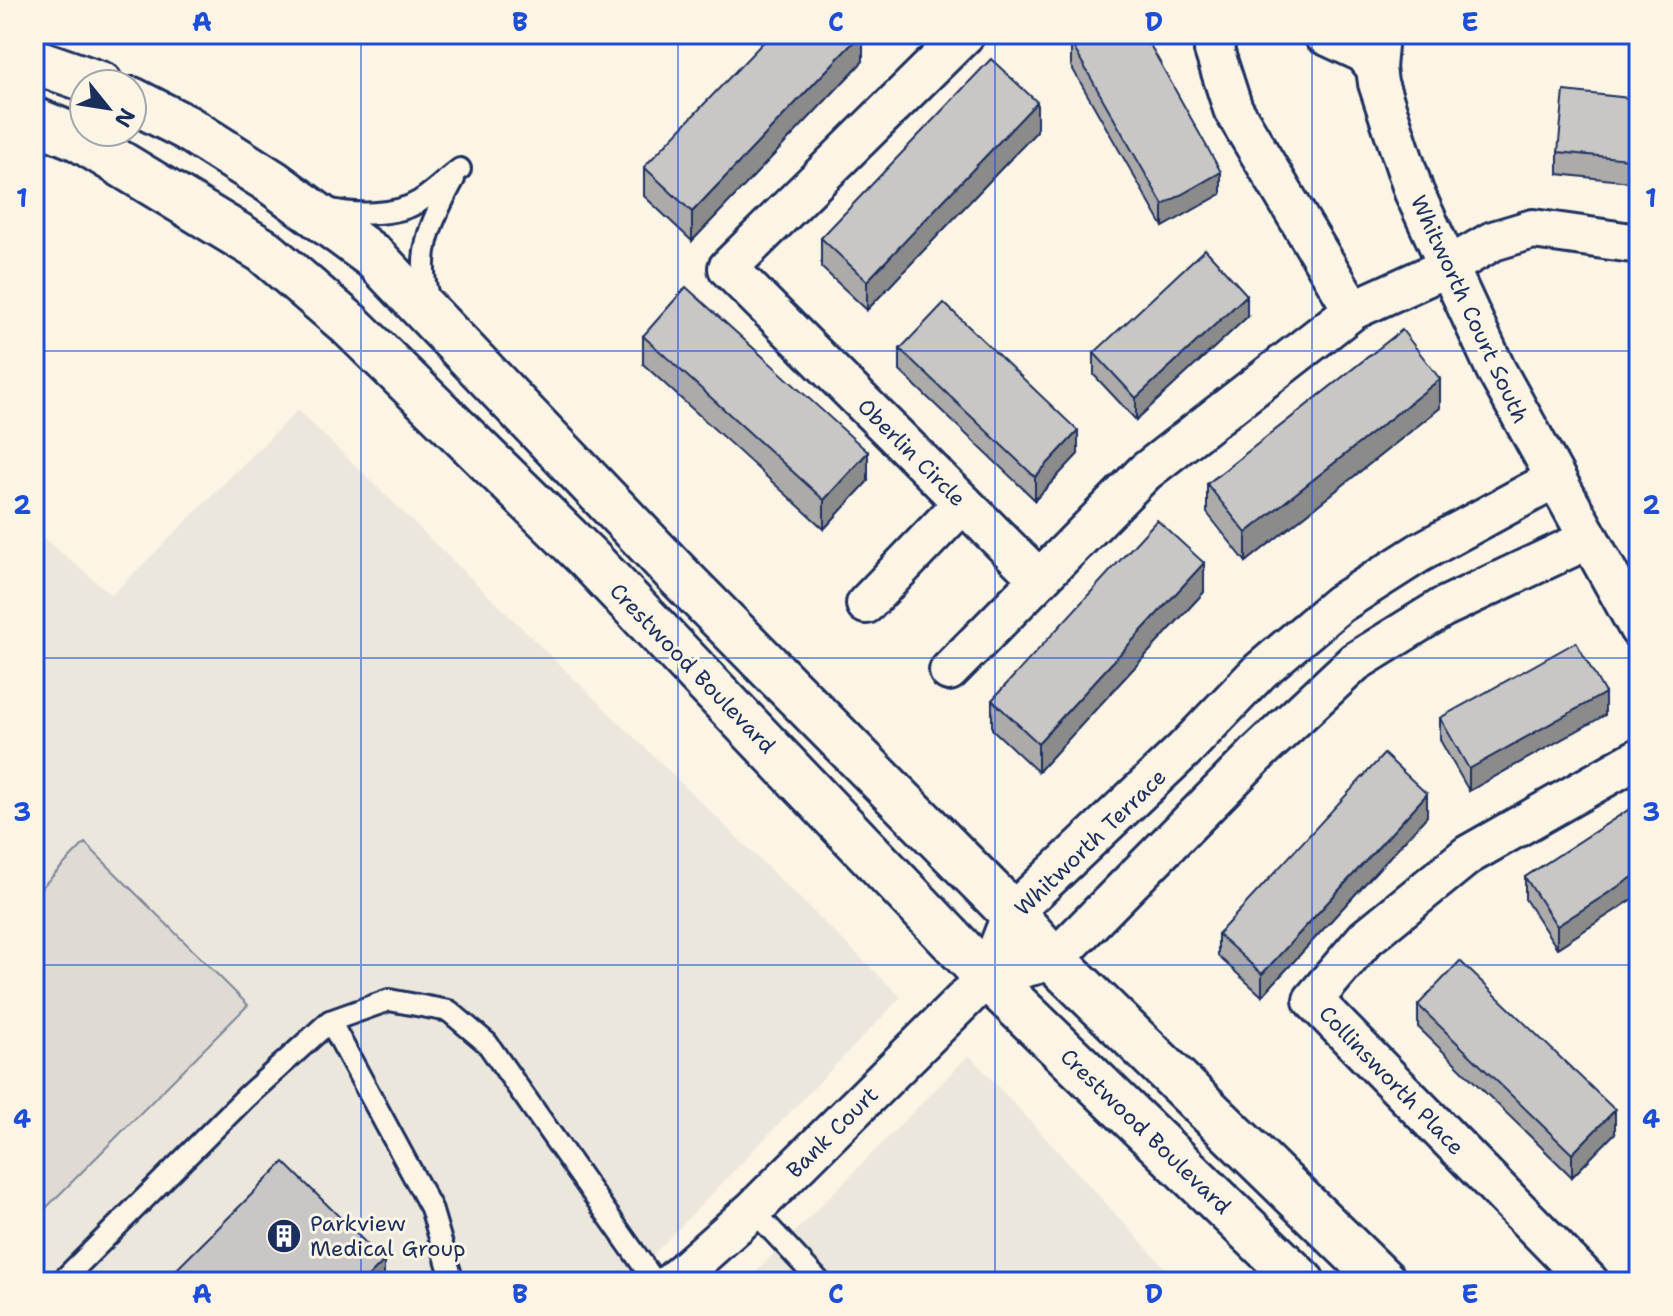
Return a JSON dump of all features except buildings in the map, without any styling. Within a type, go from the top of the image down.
[{"type":"main road","points":[[34,61],[68,73]]},
{"type":"main road","points":[[148,108],[187,128],[303,204],[374,257],[682,579],[1012,913],[1054,960],[1384,1282]]},
{"type":"main road","name":"Crestwood Boulevard","points":[[34,120],[78,138],[264,251],[349,324],[588,558],[987,977],[1302,1282]]},
{"type":"street","name":"Oberlin Circle","points":[[965,34],[728,268],[1039,579]]},
{"type":"street","points":[[1217,34],[1214,50],[1233,109],[1353,310]]},
{"type":"street","name":"Whitworth Court South","points":[[1323,34],[1364,53],[1377,51],[1378,83],[1414,192],[1496,370],[1639,629]]},
{"type":"street","points":[[949,671],[1145,472],[1353,310],[1448,267],[1493,241],[1533,229],[1639,244]]},
{"type":"street","name":"Whitworth Terrace","points":[[987,977],[1012,913],[1184,750],[1260,671],[1339,604],[1419,553],[1555,479]]},
{"type":"street","points":[[866,604],[963,503]]},
{"type":"street","points":[[987,977],[1054,960],[1258,753],[1355,662],[1442,608],[1589,539]]},
{"type":"street","name":"Collinsworth Place","points":[[1589,1282],[1313,1000],[1366,938],[1468,855],[1639,758]]},
{"type":"street","name":"Bank Court","points":[[672,1282],[753,1210],[987,977]]},
{"type":"lane","points":[[303,204],[340,212],[383,212],[417,203],[460,169],[435,214],[423,254],[424,286],[437,323]]},
{"type":"lane","points":[[61,1282],[246,1097],[330,1021],[389,1000],[449,1011],[487,1043],[655,1282]]},
{"type":"lane","points":[[330,1021],[431,1208],[453,1282]]},
{"type":"lane","points":[[753,1210],[820,1282]]},
{"type":"shaded area","points":[[298,410],[901,997],[627,1282],[34,1282],[34,530],[112,595]]},
{"type":"shaded area","points":[[85,843],[248,1005],[34,1220],[34,895]]},
{"type":"shaded area","points":[[969,1055],[1178,1282],[746,1282]]},
{"type":"place","name":"Parkview Medical Group","points":[[284,1236]]}]
